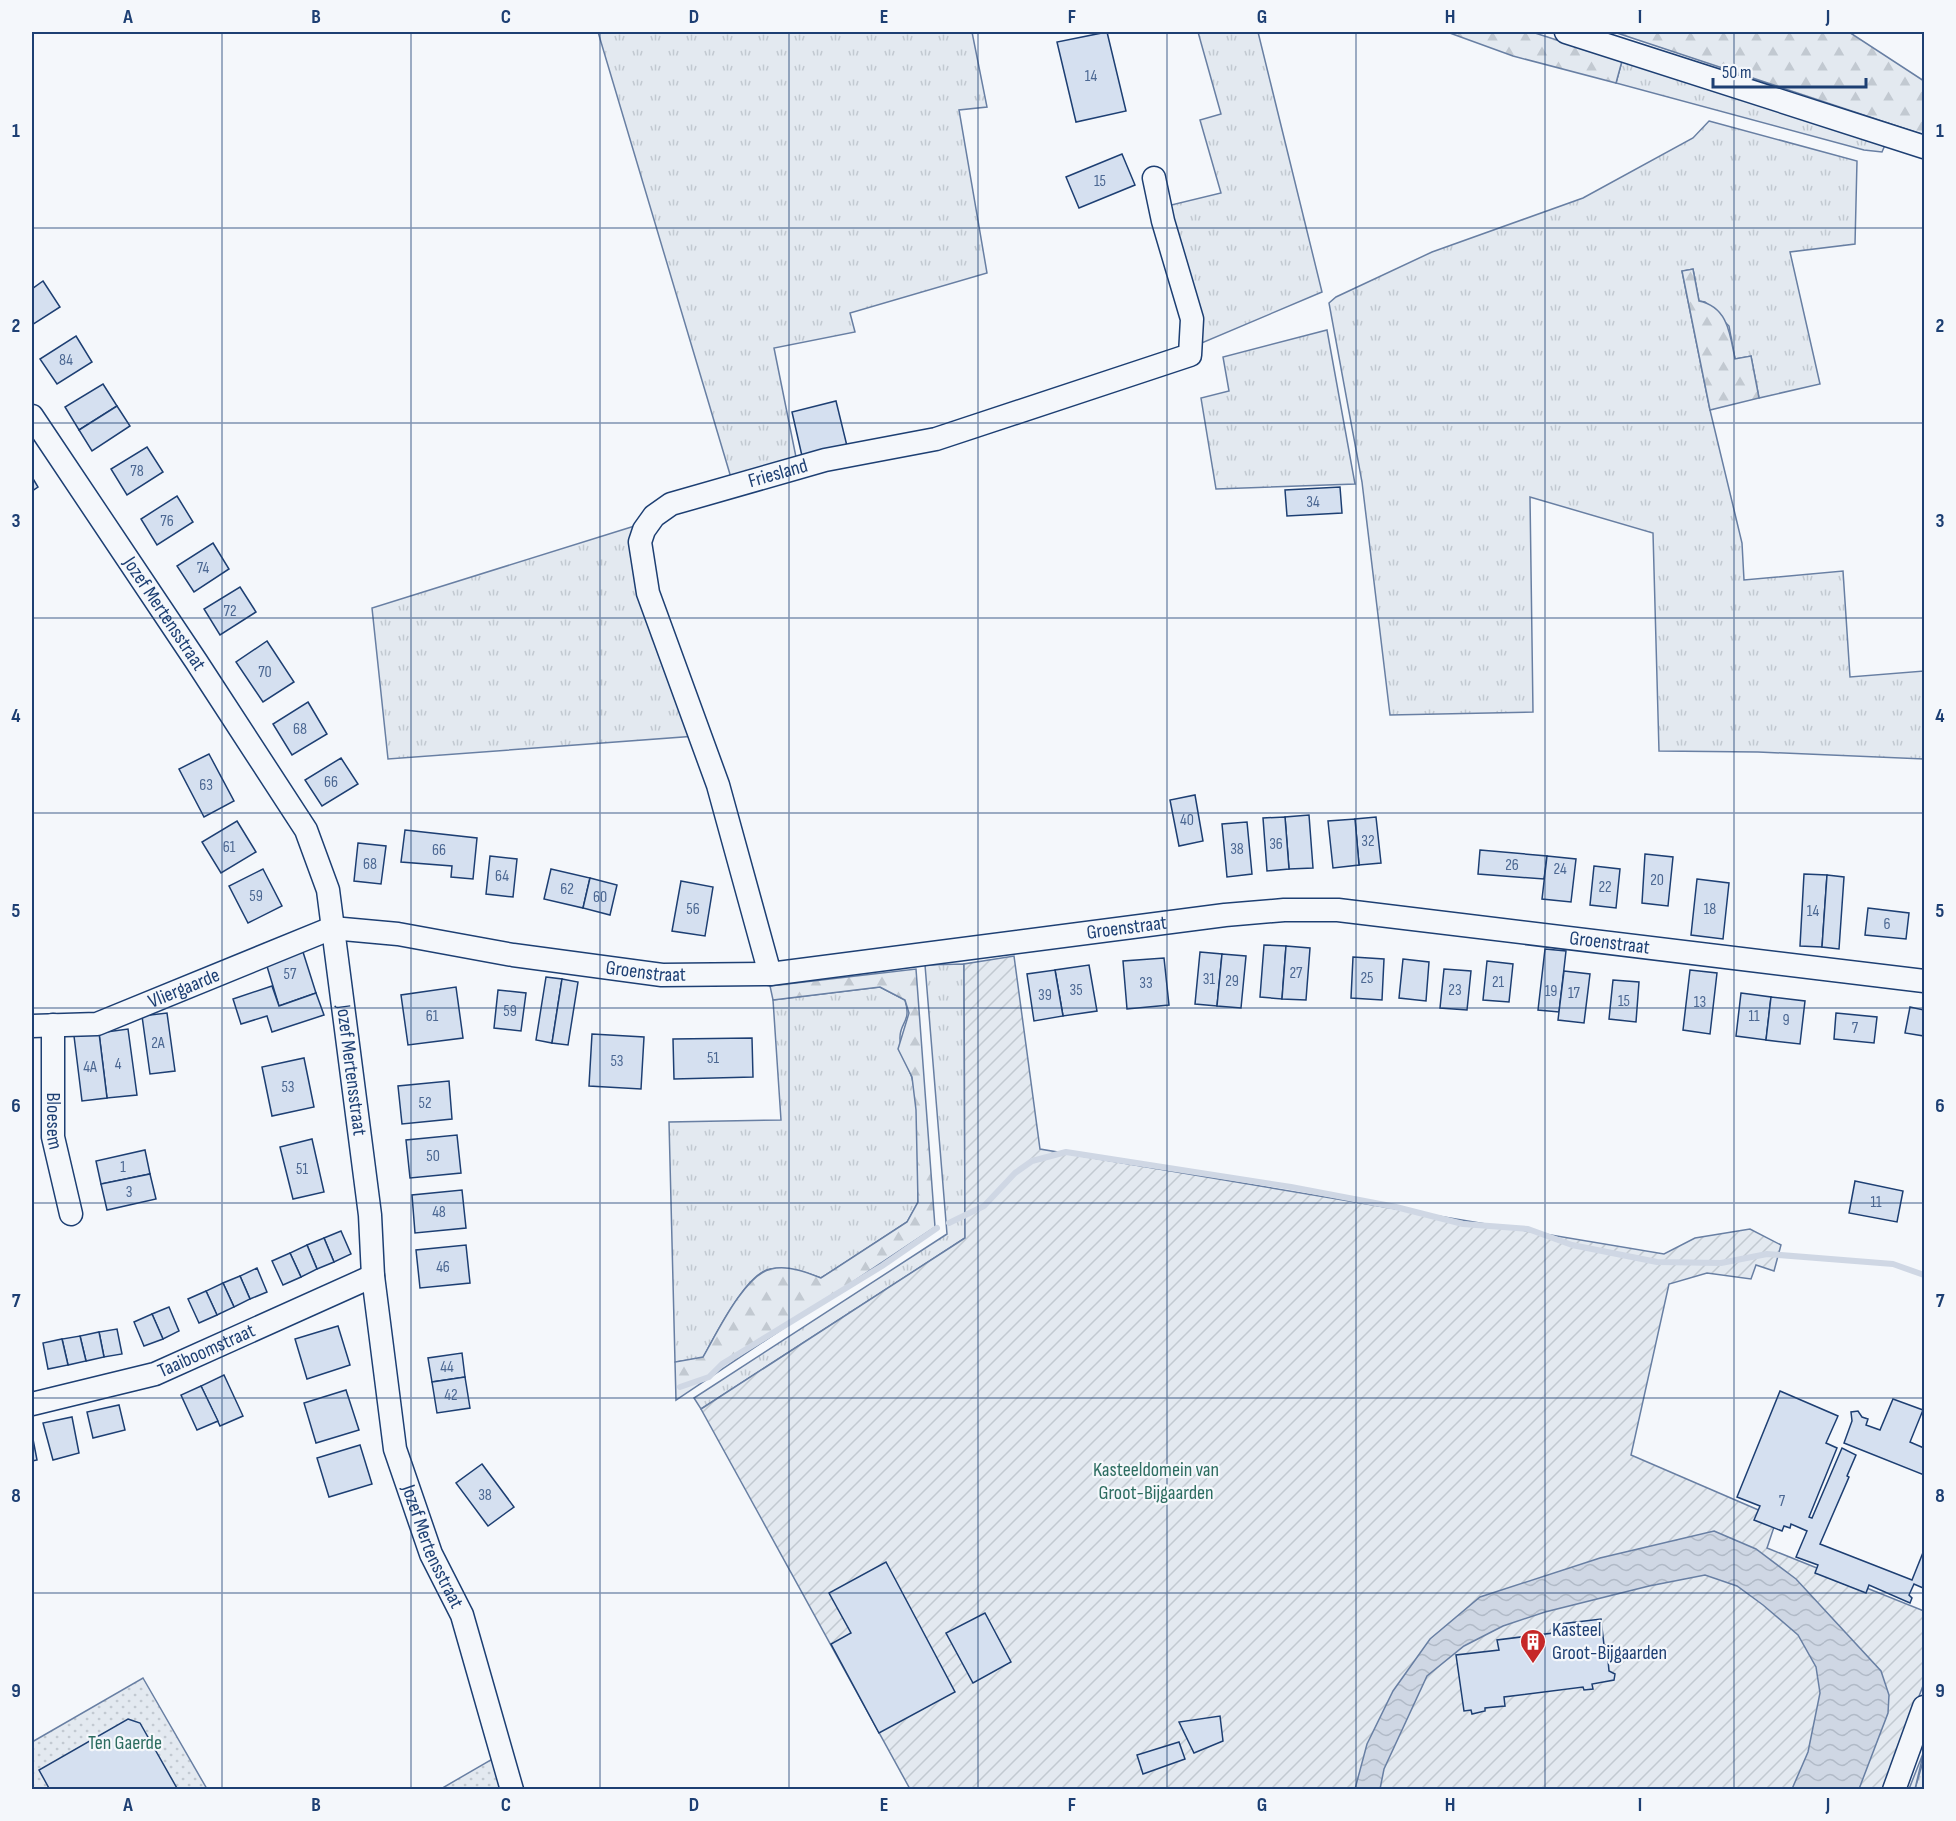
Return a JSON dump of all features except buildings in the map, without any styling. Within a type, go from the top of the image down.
[{"type":"street","points":[[1566,32],[1924,147]]},
{"type":"street","name":"Friesland","points":[[770,974],[718,785],[648,593],[640,542],[644,530],[654,516],[671,504],[825,460],[936,440],[1190,355],[1192,320],[1163,221],[1154,178]]},
{"type":"street","name":"Jozef Mertensstraat","points":[[32,416],[306,830],[328,890],[370,1215],[373,1276],[395,1449],[431,1554],[462,1615],[512,1790]]},
{"type":"street","name":"Groenstraat","points":[[332,928],[398,934],[513,955],[662,975],[770,974],[1225,915],[1284,910],[1338,910],[1924,981]]},
{"type":"street","name":"Vliergaarde","points":[[42,1025],[97,1024],[332,928]]},
{"type":"street","name":"Bloesem","points":[[42,1025],[53,1137],[71,1214]]},
{"type":"street","name":"Taaiboomstraat","points":[[32,1404],[155,1374],[373,1276]]},
{"type":"street","points":[[1894,1790],[1924,1707]]},
{"type":"green space","points":[[598,32],[972,32],[987,107],[959,110],[987,273],[850,313],[855,332],[774,348],[797,462],[732,481]]},
{"type":"green space","points":[[1198,32],[1258,32],[1322,292],[1197,345],[1167,206],[1221,193],[1200,120],[1221,114]]},
{"type":"green space","points":[[1447,32],[1532,32],[1622,61],[1616,83],[1513,56]]},
{"type":"green space","points":[[1614,32],[1849,32],[1924,81],[1924,135]]},
{"type":"green space","points":[[1622,61],[1885,145],[1882,152],[1864,150],[1616,83]]},
{"type":"green space","points":[[1709,121],[1857,161],[1855,244],[1790,252],[1820,384],[1759,398],[1751,356],[1735,359],[1729,326],[1705,302],[1699,301],[1693,269],[1682,271],[1710,410],[1742,543],[1744,580],[1843,571],[1850,677],[1924,671],[1924,759],[1758,752],[1659,751],[1653,533],[1530,497],[1533,712],[1390,715],[1362,482],[1329,303],[1336,297],[1432,252],[1583,198],[1693,138]]},
{"type":"green space","points":[[1693,269],[1699,301],[1709,304],[1722,315],[1729,331],[1735,359],[1751,356],[1759,398],[1710,410],[1682,271]]},
{"type":"green space","points":[[1327,330],[1355,484],[1216,489],[1201,398],[1229,391],[1223,357]]},
{"type":"green space","points":[[641,524],[696,736],[388,759],[372,608]]},
{"type":"green space","name":"Kasteeldomein van Groot-Bijgaarden","points":[[1014,956],[1040,1149],[1664,1254],[1695,1238],[1750,1229],[1781,1245],[1774,1271],[1756,1265],[1751,1279],[1707,1273],[1669,1284],[1631,1455],[1777,1518],[1767,1548],[1924,1611],[1924,1683],[1884,1789],[910,1789],[701,1409],[965,1238],[964,964]]},
{"type":"green space","points":[[964,964],[965,1238],[701,1409],[694,1398],[947,1234],[925,965]]},
{"type":"green space","points":[[916,969],[935,1227],[676,1400],[675,1362],[703,1357],[723,1321],[751,1282],[771,1269],[784,1268],[803,1271],[821,1278],[907,1222],[918,1202],[916,1110],[912,1077],[898,1049],[909,1013],[905,1000],[880,987],[773,1000],[770,986]]},
{"type":"green space","points":[[880,987],[905,1000],[907,1008],[900,1033],[900,1045],[912,1078],[917,1108],[918,1202],[907,1222],[821,1278],[783,1268],[770,1269],[761,1273],[741,1293],[703,1358],[675,1362],[669,1122],[781,1120],[773,1000]]},
{"type":"green space","name":"Ten Gaerde","points":[[143,1678],[207,1789],[32,1789],[32,1742]]},
{"type":"green space","points":[[1924,1751],[1915,1789],[1909,1789]]},
{"type":"green space","points":[[494,1758],[504,1790],[439,1790]]},
{"type":"green space","points":[[1924,1758],[1924,1789],[1915,1789]]},
{"type":"water","points":[[1714,1531],[1756,1549],[1796,1579],[1881,1671],[1889,1695],[1888,1713],[1859,1789],[1792,1789],[1808,1752],[1820,1693],[1816,1667],[1798,1635],[1763,1605],[1737,1586],[1705,1575],[1649,1586],[1545,1612],[1503,1626],[1464,1646],[1427,1676],[1384,1769],[1380,1789],[1355,1789],[1367,1744],[1393,1691],[1430,1639],[1480,1597],[1600,1558]]},
{"type":"waterway","points":[[949,1223],[984,1206],[1015,1173],[1032,1161],[1066,1152],[1291,1187],[1396,1207],[1463,1224],[1528,1229],[1572,1245],[1657,1262],[1721,1263],[1767,1254],[1893,1264],[1924,1275]]},
{"type":"waterway","points":[[680,1387],[709,1377],[722,1364],[882,1266],[937,1228]]},
{"type":"place","name":"Kasteel Groot-Bijgaarden","points":[[1533,1665]]}]
